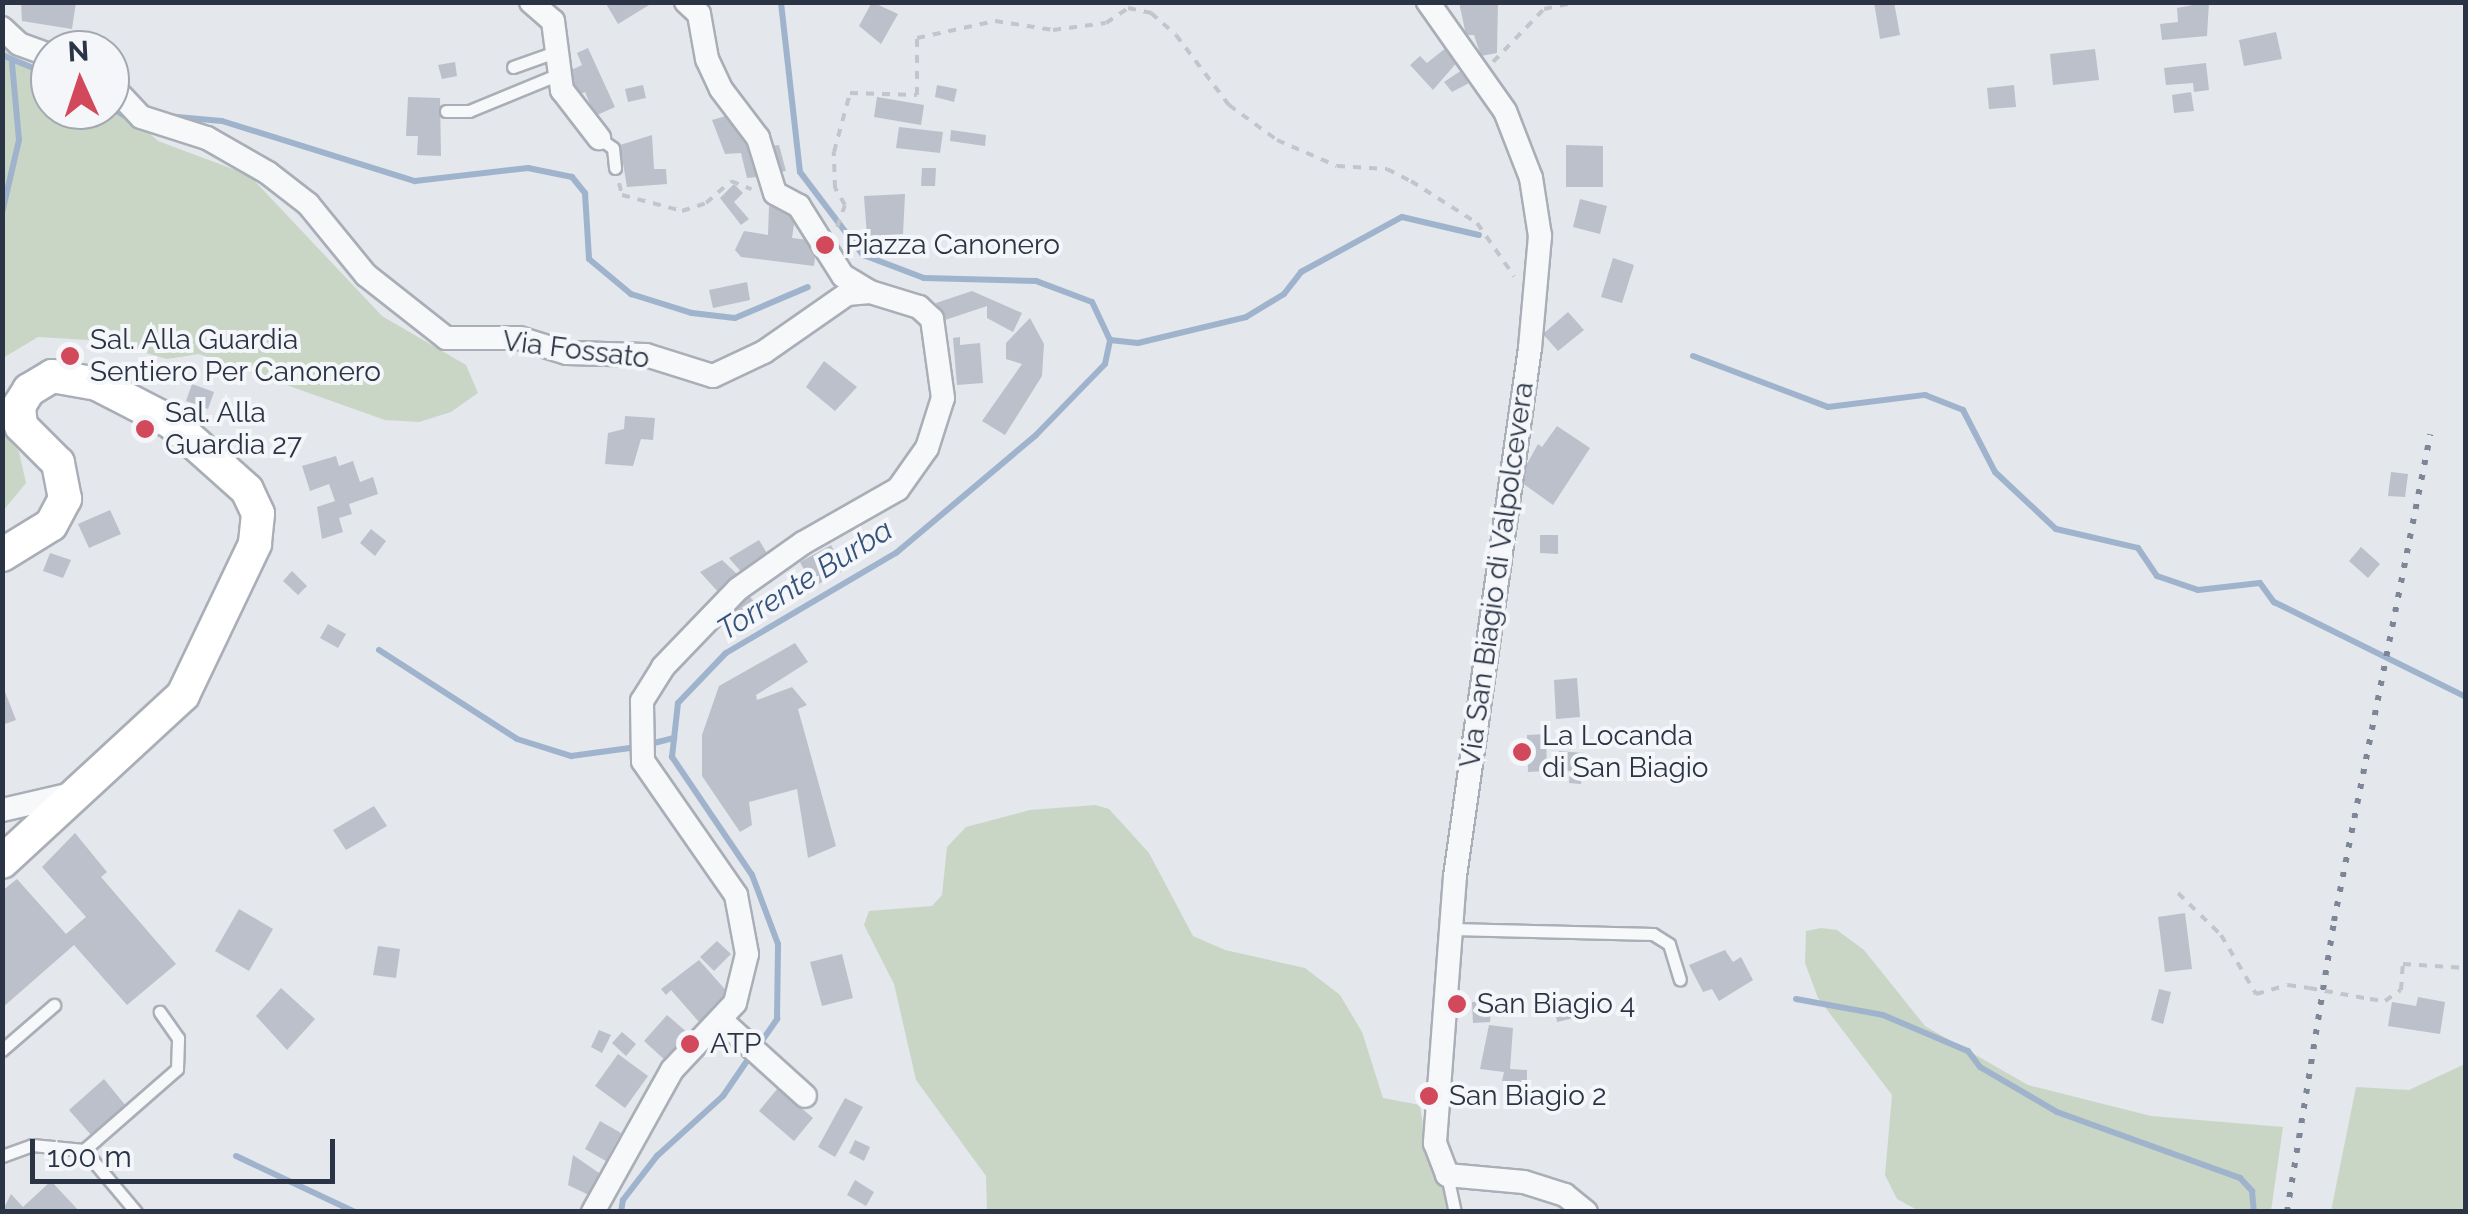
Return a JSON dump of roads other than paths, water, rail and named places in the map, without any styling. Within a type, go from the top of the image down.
[{"type":"main road","points":[[2,555],[51,526],[65,499],[58,463],[21,426],[16,396],[40,379],[69,377],[138,404],[205,450],[247,490],[258,514],[255,544],[183,695],[2,862]]},
{"type":"street","points":[[531,2],[552,21],[558,62],[576,114],[600,133]]},
{"type":"street","points":[[593,1212],[672,1070],[721,1020],[743,978],[742,909],[643,760],[642,701],[705,619],[770,565],[888,496],[926,448],[943,398],[938,338],[919,307],[874,294],[843,276],[799,206],[776,193],[758,138],[721,89],[706,58],[699,14],[686,2]]},
{"type":"street","name":"Via San Biagio di Valpolcevera","points":[[1428,2],[1480,68],[1531,178],[1540,236],[1452,929],[1435,1144],[1448,1175]]},
{"type":"street","points":[[1441,2],[1447,28]]},
{"type":"street","points":[[2,28],[19,44],[30,48]]},
{"type":"street","name":"Via Fossato","points":[[130,106],[141,118],[207,138],[268,173],[308,204],[366,275],[446,338],[519,338],[567,353],[646,355],[713,376],[764,352],[847,294],[874,294]]},
{"type":"street","points":[[2,810],[76,793]]},
{"type":"street","points":[[721,1020],[805,1096]]},
{"type":"street","points":[[1448,1175],[1524,1182],[1565,1195],[1586,1212]]},
{"type":"lane","points":[[513,67],[558,62]]},
{"type":"lane","points":[[446,111],[468,111],[558,62]]},
{"type":"lane","points":[[600,133],[612,148],[615,168]]},
{"type":"lane","points":[[1452,929],[1652,934],[1670,944],[1680,979]]},
{"type":"lane","points":[[2,1050],[54,1005]]},
{"type":"lane","points":[[84,1150],[177,1069],[178,1038],[160,1012]]},
{"type":"lane","points":[[2,1156],[32,1145],[84,1150],[136,1212]]},
{"type":"lane","name":"Via San Biagio di Valpolcevera","points":[[1448,1175],[1455,1212]]},
{"type":"waterway","name":"Torrente Burba","points":[[759,1045],[777,1019],[778,944],[752,875],[672,757],[678,703],[726,653],[896,553],[1036,435],[1105,364],[1110,340],[1092,302],[1036,281],[924,278],[863,255],[800,172],[781,2]]},
{"type":"waterway","points":[[2,55],[30,67]]},
{"type":"waterway","points":[[2,213],[19,140],[12,63]]},
{"type":"waterway","points":[[166,116],[222,121],[415,181],[528,168],[572,177],[585,193],[589,259],[631,294],[692,313],[735,318],[808,287]]},
{"type":"waterway","points":[[130,119],[135,122]]},
{"type":"waterway","points":[[1110,340],[1138,343],[1246,317],[1284,294],[1301,272],[1402,217],[1479,235]]},
{"type":"waterway","points":[[1693,356],[1828,407],[1925,395],[1963,410],[1995,472],[2056,529],[2138,548],[2157,576],[2198,590],[2260,583],[2274,602],[2466,697]]},
{"type":"waterway","points":[[379,650],[517,739],[571,756],[637,747]]},
{"type":"waterway","points":[[650,744],[674,738]]},
{"type":"waterway","points":[[1796,999],[1883,1015],[1968,1051],[1980,1067],[2057,1112],[2240,1178],[2252,1191],[2254,1212]]},
{"type":"waterway","name":"Torrente Burba","points":[[621,1212],[623,1200],[657,1156],[723,1096],[751,1055]]},
{"type":"waterway","points":[[236,1156],[355,1212]]},
{"type":"railway","points":[[2287,1212],[2334,921],[2430,434]]},
{"type":"place","name":"Piazza Canonero","points":[[825,245]]},
{"type":"place","name":"Sal. Alla Guardia Sentiero Per Canonero","points":[[70,356]]},
{"type":"place","name":"Sal. Alla Guardia 27","points":[[145,429]]},
{"type":"place","name":"La Locanda di San Biagio","points":[[1522,752]]},
{"type":"place","name":"San Biagio 4","points":[[1457,1004]]},
{"type":"place","name":"ATP","points":[[690,1044]]},
{"type":"place","name":"San Biagio 2","points":[[1429,1096]]}]
